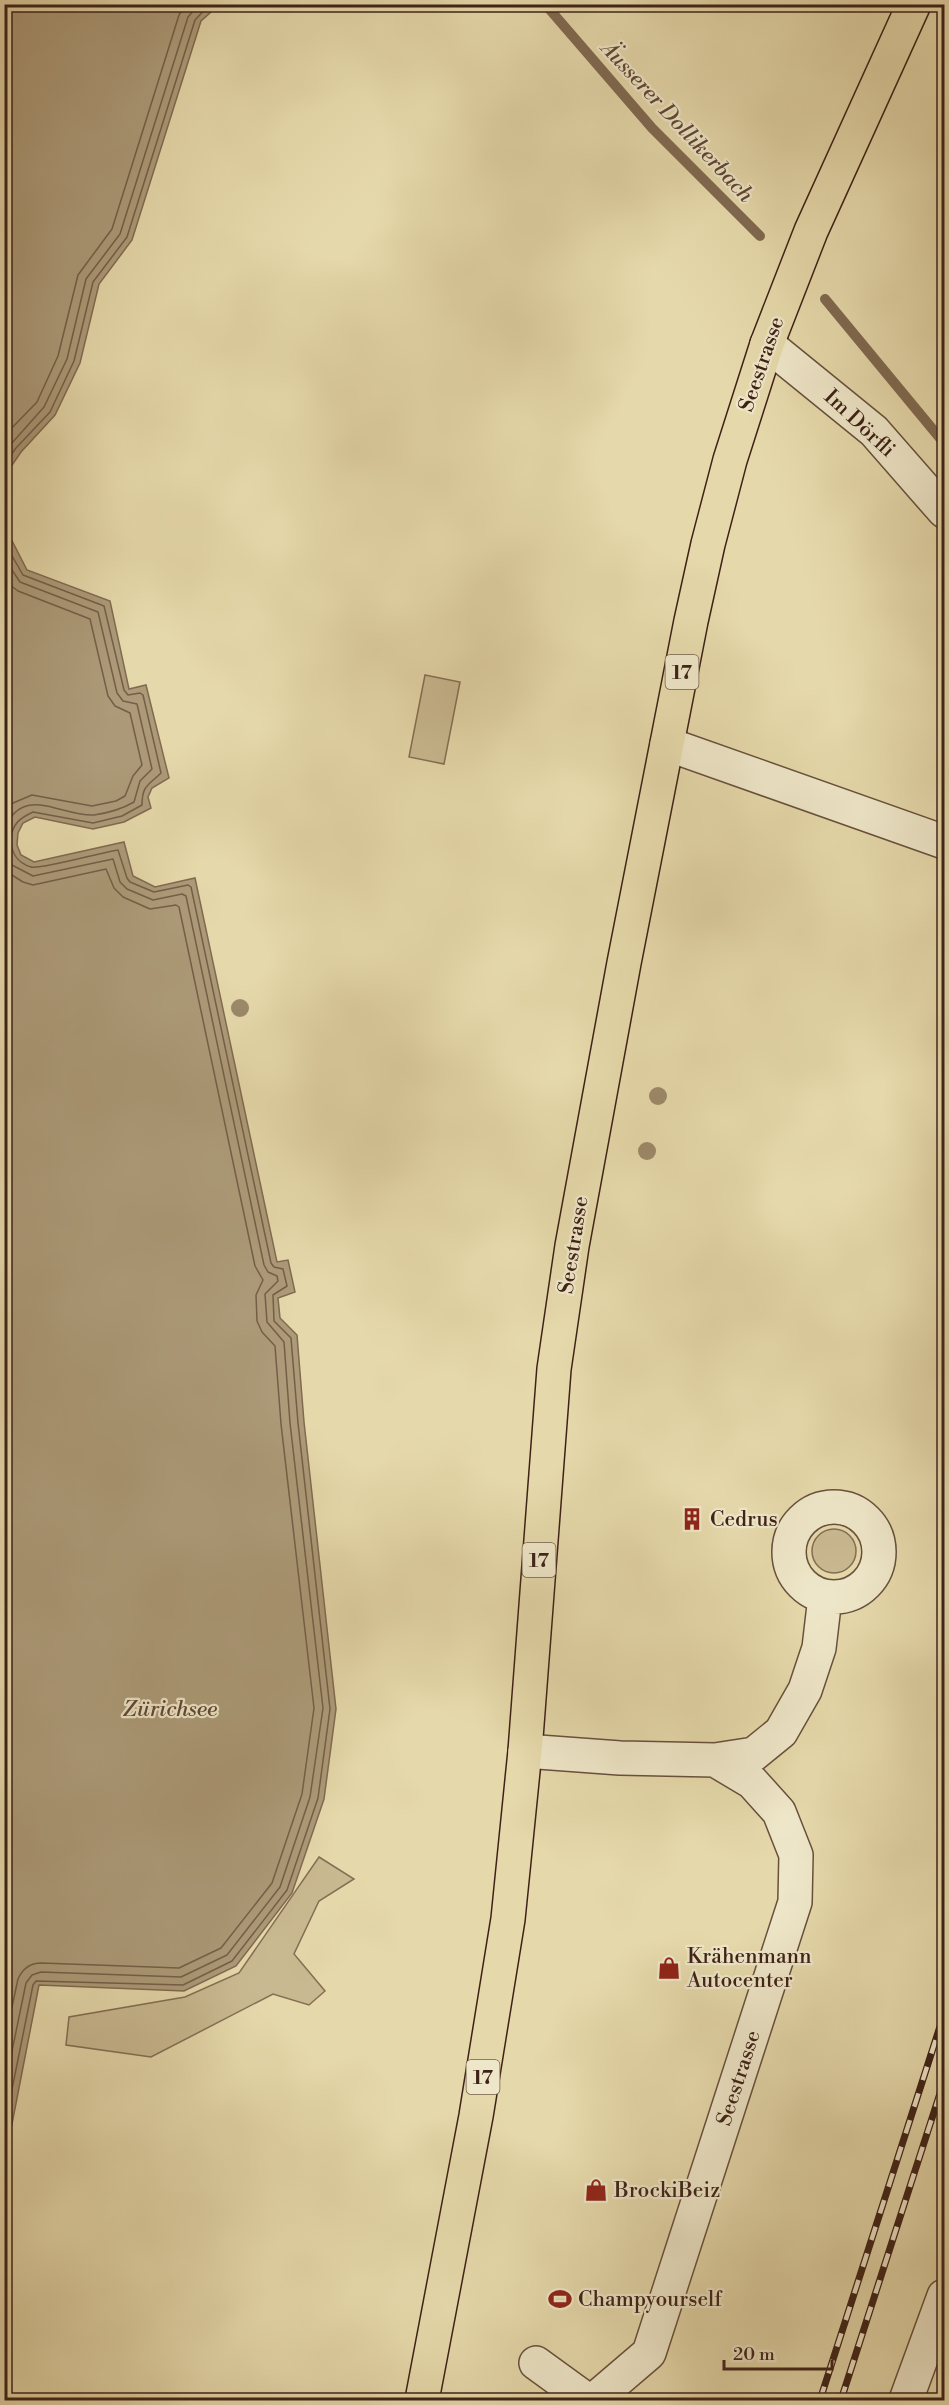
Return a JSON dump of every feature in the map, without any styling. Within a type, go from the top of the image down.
[{"type":"main road","name":"Seestrasse","points":[[422,2400],[470,2151],[508,1919],[525,1751],[554,1369],[582,1188],[667,744],[708,544],[732,450],[767,344],[811,231],[914,4]]},
{"type":"street","name":"Im Dörfli","points":[[767,344],[874,431],[945,511]]},
{"type":"street","points":[[667,744],[945,842]]},
{"type":"street","name":"Seestrasse","points":[[525,1751],[620,1758],[715,1760],[754,1754],[781,1732],[805,1690],[819,1648],[825,1597]]},
{"type":"street","name":"Seestrasse","points":[[594,2400],[649,2353],[795,1902],[796,1855],[779,1812],[752,1782],[715,1760]]},
{"type":"street","points":[[906,2400],[945,2296]]},
{"type":"street","points":[[536,2363],[587,2400]]},
{"type":"shaded area","points":[[425,675],[460,682],[444,764],[409,757]]},
{"type":"shaded area","points":[[834,1529],[849,1536],[856,1551],[849,1566],[834,1573],[819,1566],[812,1551],[819,1536]]},
{"type":"shaded area","points":[[319,1857],[354,1879],[319,1901],[294,1954],[325,1991],[309,2005],[273,1994],[151,2057],[66,2045],[69,2017],[185,1997],[239,1973]]},
{"type":"water","points":[[5,4],[219,5],[201,21],[132,240],[99,284],[80,363],[55,415],[21,452],[8,471],[5,485]]},
{"type":"water","name":"Zürichsee","points":[[5,527],[27,570],[110,601],[129,689],[146,685],[169,778],[152,788],[148,797],[151,808],[124,822],[93,829],[35,817],[23,823],[18,833],[17,845],[21,855],[34,862],[124,842],[133,876],[155,887],[195,878],[277,1262],[288,1260],[295,1292],[278,1298],[280,1318],[297,1335],[304,1422],[336,1709],[324,1799],[292,1893],[236,1966],[184,1991],[39,1985],[5,2160]]},
{"type":"waterway","name":"Äusserer Dollikerbach","points":[[545,4],[652,128],[760,236]]},
{"type":"waterway","name":"Äusserer Dollikerbach","points":[[825,299],[944,443]]},
{"type":"railway","points":[[820,2400],[944,2014]]},
{"type":"railway","points":[[841,2400],[944,2081]]},
{"type":"place","name":"Cedrus","points":[[692,1519]]},
{"type":"place","name":"Krähenmann Autocenter","points":[[669,1968]]},
{"type":"place","name":"BrockiBeiz","points":[[596,2190]]},
{"type":"place","name":"Champyourself","points":[[560,2299]]}]
